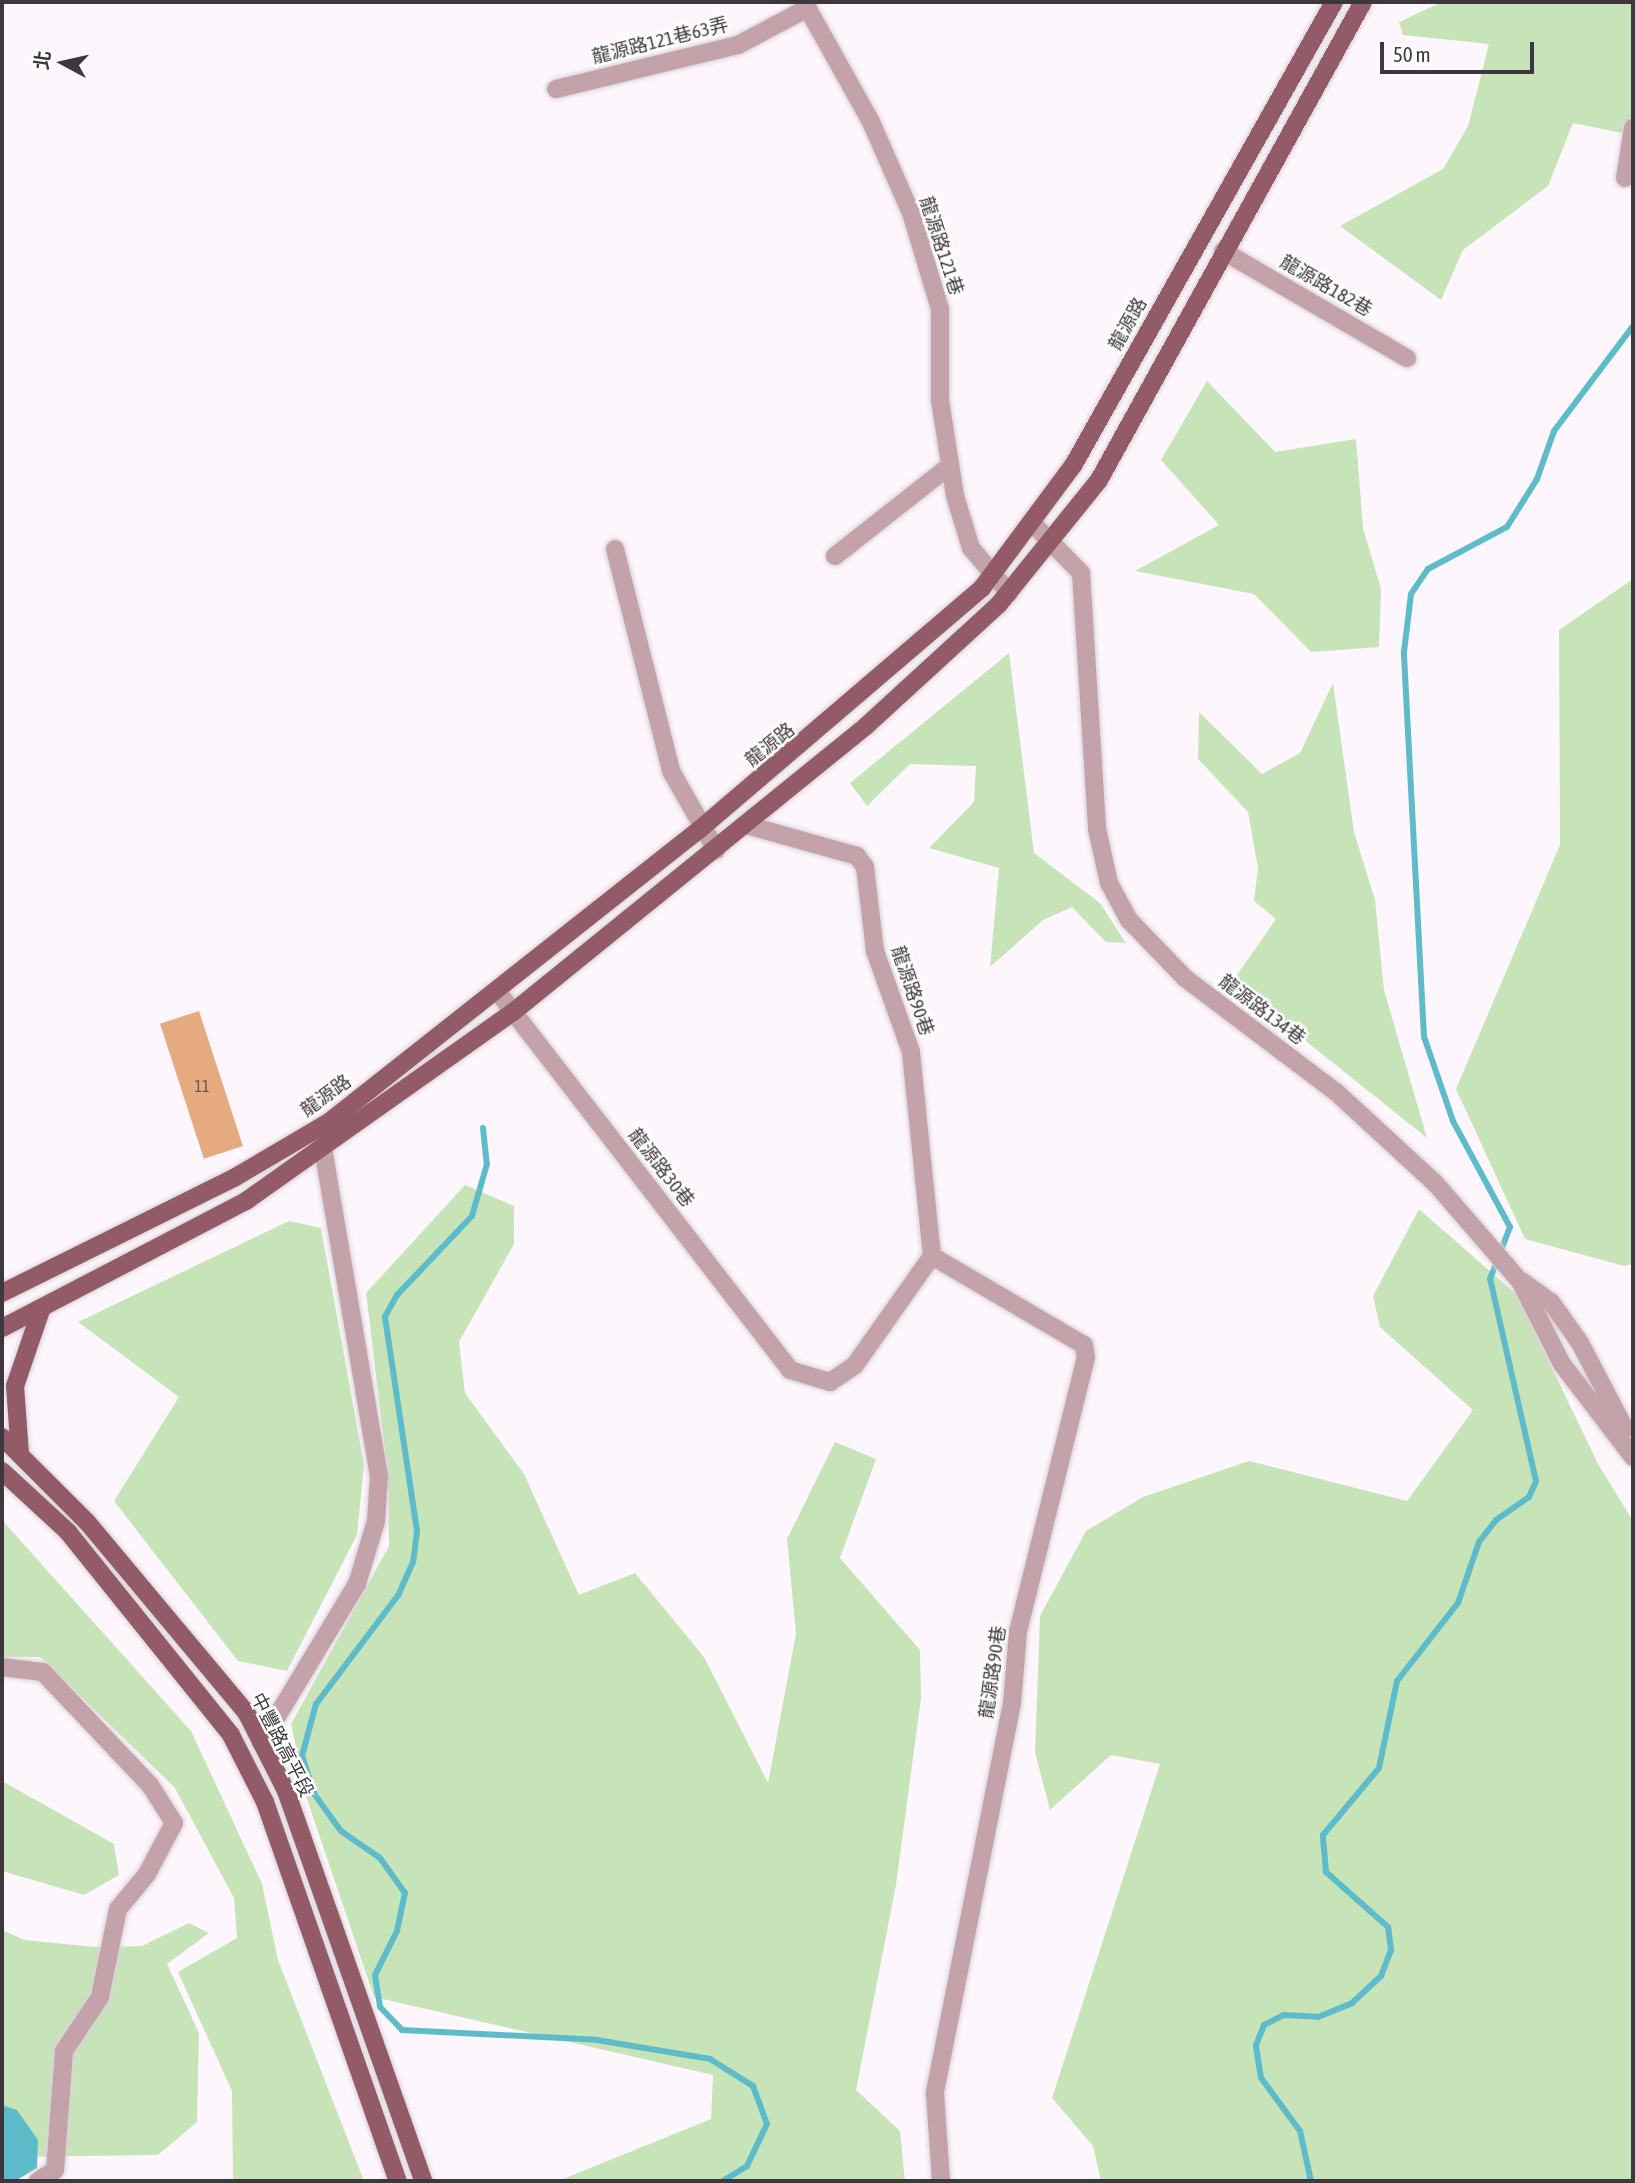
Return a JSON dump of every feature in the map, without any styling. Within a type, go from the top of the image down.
[{"type":"main road","name":"龍源路","points":[[2,1293],[283,1150],[498,992],[700,829],[993,576],[1034,525],[1334,2]]},
{"type":"main road","points":[[2,1328],[246,1200],[323,1149],[513,1012],[747,825],[903,694],[1009,593],[1099,480],[1223,251],[1363,2]]},
{"type":"main road","points":[[2,1284],[30,1278]]},
{"type":"main road","points":[[20,1454],[15,1386],[42,1307]]},
{"type":"main road","name":"中豐路高平段","points":[[2,1437],[202,1658],[261,1743],[286,1791],[423,2181]]},
{"type":"main road","points":[[2,1471],[68,1532],[231,1735],[265,1802],[398,2181]]},
{"type":"main road","points":[[381,2130],[403,2128]]},
{"type":"street","name":"龍源路121巷63弄","points":[[556,89],[738,45],[806,5]]},
{"type":"street","name":"龍源路121巷","points":[[806,5],[871,122],[911,213],[940,309],[948,467],[971,548],[1009,593]]},
{"type":"street","points":[[1625,178],[1633,128]]},
{"type":"street","name":"龍源路182巷","points":[[1223,251],[1407,358]]},
{"type":"street","points":[[835,556],[948,467]]},
{"type":"street","name":"龍源路134巷","points":[[1034,525],[1052,539],[1081,573],[1097,829],[1109,883],[1129,920],[1185,978],[1336,1092],[1435,1183],[1516,1276],[1562,1364],[1633,1457]]},
{"type":"street","points":[[615,549],[671,771],[700,829],[716,850]]},
{"type":"street","name":"龍源路90巷","points":[[747,825],[856,856],[865,867],[875,951],[911,1052],[932,1256],[1084,1345],[1086,1357],[1018,1632],[1012,1703],[935,2093],[941,2181]]},
{"type":"street","name":"龍源路30巷","points":[[498,992],[790,1370],[830,1382],[855,1366],[932,1256]]},
{"type":"street","points":[[261,1743],[357,1584],[376,1521],[379,1476],[323,1149]]},
{"type":"street","points":[[1516,1276],[1552,1302],[1580,1343],[1633,1445]]},
{"type":"street","points":[[2,1667],[43,1672],[150,1785],[174,1824],[148,1874],[118,1909],[100,1997],[64,2052],[55,2170],[38,2181]]},
{"type":"green space","points":[[1442,2],[1633,2],[1633,114],[1622,133],[1573,123],[1548,186],[1463,250],[1441,300],[1340,226],[1443,169],[1468,126],[1489,44],[1403,35],[1399,22]]},
{"type":"green space","points":[[1207,381],[1275,452],[1356,439],[1363,528],[1381,589],[1379,647],[1311,652],[1254,594],[1135,571],[1219,525],[1161,460]]},
{"type":"green space","points":[[1633,579],[1633,1264],[1624,1266],[1525,1239],[1456,1089],[1560,845],[1559,630]]},
{"type":"green space","points":[[1009,653],[1034,853],[1100,903],[1126,943],[1106,942],[1072,907],[1043,920],[990,967],[999,868],[929,848],[974,802],[976,766],[910,764],[867,806],[850,783]]},
{"type":"green space","points":[[1333,683],[1354,832],[1375,900],[1384,990],[1427,1138],[1232,982],[1276,919],[1254,901],[1258,868],[1248,812],[1198,759],[1199,712],[1262,774],[1300,753]]},
{"type":"green space","points":[[465,1185],[514,1206],[514,1244],[459,1342],[465,1393],[524,1474],[579,1595],[635,1573],[704,1657],[768,1783],[796,1634],[787,1539],[835,1442],[876,1459],[840,1558],[920,1650],[921,1698],[896,1885],[856,2090],[900,2131],[905,2181],[558,2181],[711,2119],[713,2075],[374,1997],[307,1799],[291,1724],[389,1546],[388,1476],[366,1293]]},
{"type":"green space","points":[[1419,1209],[1517,1295],[1598,1464],[1633,1521],[1633,2181],[1101,2181],[1093,2146],[1052,2098],[1160,1764],[1111,1755],[1050,1810],[1035,1752],[1040,1616],[1086,1531],[1143,1497],[1249,1461],[1407,1501],[1473,1410],[1380,1327],[1373,1296]]},
{"type":"green space","points":[[289,1221],[321,1228],[364,1465],[357,1535],[287,1671],[238,1661],[114,1501],[179,1397],[78,1322]]},
{"type":"green space","points":[[2,1520],[191,1731],[262,1884],[278,1960],[364,2181],[233,2181],[232,2091],[178,1972],[237,1938],[234,1898],[175,1788],[40,1657],[2,1657]]},
{"type":"green space","points":[[2,1781],[114,1844],[119,1875],[84,1895],[2,1871]]},
{"type":"green space","points":[[189,1923],[209,1933],[167,1964],[199,2033],[197,2122],[158,2155],[2,2157],[2,1930],[25,1940],[95,1947],[142,1946]]},
{"type":"water","points":[[2,2105],[17,2110],[38,2140],[37,2168],[15,2181],[2,2181]]},
{"type":"building","points":[[199,1011],[243,1146],[204,1159],[160,1024]]},
{"type":"waterway","points":[[1311,2181],[1300,2131],[1261,2078],[1256,2045],[1264,2025],[1284,2015],[1318,2017],[1352,2003],[1381,1976],[1391,1950],[1388,1927],[1326,1872],[1323,1835],[1379,1768],[1397,1681],[1458,1603],[1479,1542],[1496,1520],[1529,1497],[1536,1481],[1490,1279],[1510,1227],[1453,1121],[1424,1037],[1404,652],[1411,594],[1428,569],[1507,527],[1537,479],[1554,431],[1633,326]]},
{"type":"waterway","points":[[483,1128],[487,1164],[472,1216],[397,1295],[385,1317],[417,1531],[413,1562],[399,1594],[316,1704],[302,1756],[315,1795],[341,1831],[380,1858],[405,1893],[397,1931],[375,1975],[380,2007],[402,2030],[597,2040],[710,2059],[753,2086],[767,2124],[747,2166],[723,2181]]}]
